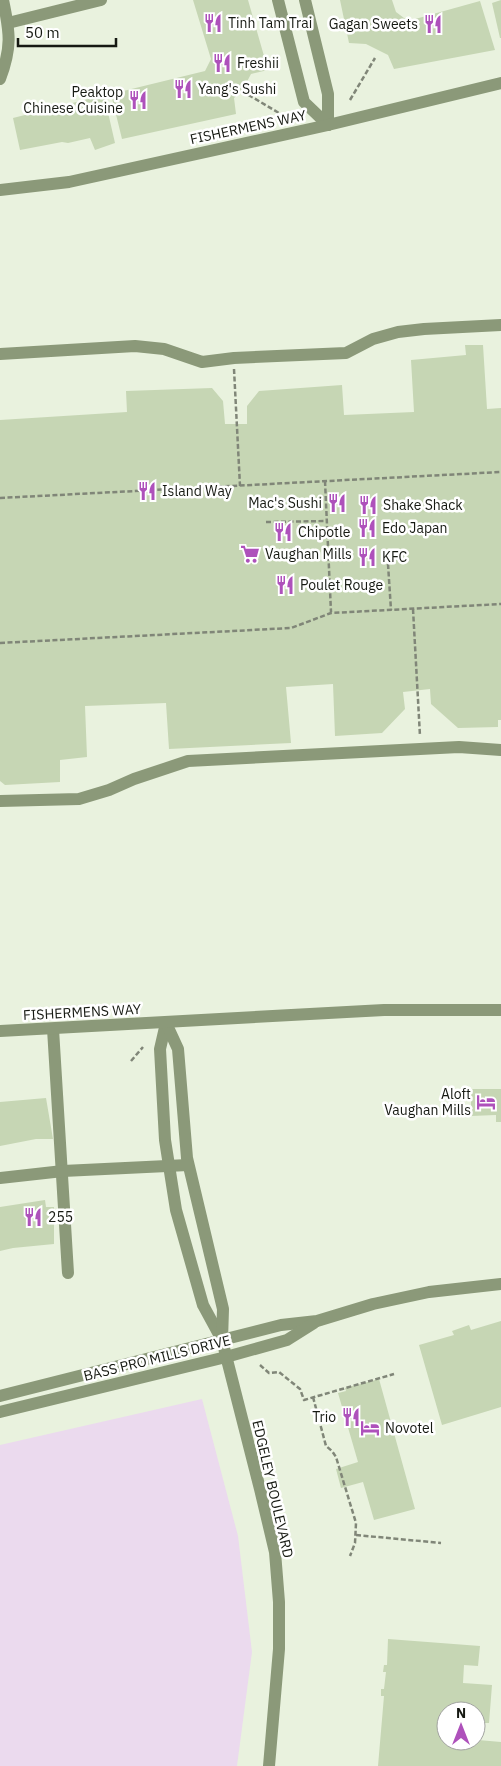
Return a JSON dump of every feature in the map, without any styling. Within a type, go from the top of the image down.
[{"type":"street","points":[[0,79],[9,50],[8,23],[3,0]]},
{"type":"street","points":[[8,23],[101,0]]},
{"type":"street","points":[[278,0],[304,102],[328,125]]},
{"type":"street","points":[[305,0],[328,94],[328,125]]},
{"type":"street","name":"FISHERMENS WAY","points":[[0,190],[69,182],[328,125],[501,83]]},
{"type":"street","points":[[0,354],[135,346],[164,349],[202,362],[234,358],[346,353],[373,338],[398,332],[501,325]]},
{"type":"street","points":[[0,801],[79,798],[109,790],[134,779],[188,761],[459,748],[501,750]]},
{"type":"street","name":"FISHERMENS WAY","points":[[0,1031],[384,1010],[501,1010]]},
{"type":"street","points":[[166,1023],[178,1049],[188,1166],[223,1308],[222,1340]]},
{"type":"street","points":[[166,1023],[160,1049],[165,1140],[176,1210],[203,1306],[222,1340]]},
{"type":"street","points":[[53,1029],[68,1273]]},
{"type":"street","points":[[0,1178],[62,1171],[188,1166]]},
{"type":"street","name":"BASS PRO MILLS DRIVE","points":[[0,1396],[281,1324],[317,1321],[373,1304],[429,1292],[501,1284]]},
{"type":"street","name":"BASS PRO MILLS DRIVE","points":[[0,1412],[226,1357],[287,1340],[317,1321]]},
{"type":"street","name":"EDGELEY BOULEVARD","points":[[222,1340],[275,1552],[279,1602],[279,1649],[269,1766]]},
{"type":"path","points":[[350,100],[375,58]]},
{"type":"path","points":[[242,91],[290,119]]},
{"type":"path","points":[[234,358],[240,486]]},
{"type":"path","points":[[0,498],[501,472]]},
{"type":"path","points":[[325,481],[331,613]]},
{"type":"path","points":[[266,522],[326,521]]},
{"type":"path","points":[[388,564],[390,610]]},
{"type":"path","points":[[0,642],[291,628],[331,613],[501,604]]},
{"type":"path","points":[[413,609],[420,750]]},
{"type":"path","points":[[131,1061],[143,1047]]},
{"type":"path","points":[[260,1366],[269,1374],[279,1372],[300,1389],[304,1400],[394,1374]]},
{"type":"path","points":[[313,1397],[326,1446],[336,1457],[356,1523],[356,1535],[350,1556]]},
{"type":"path","points":[[356,1535],[442,1543]]},
{"type":"shaded area","points":[[202,1399],[238,1536],[252,1652],[237,1766],[0,1766],[0,1445]]},
{"type":"building","points":[[193,0],[248,0],[268,70],[251,74],[242,91],[234,98],[236,114],[122,139],[111,94],[205,71],[211,59]]},
{"type":"building","points":[[340,0],[392,0],[396,12],[408,21],[480,1],[495,50],[394,69],[388,55],[366,44],[349,43]]},
{"type":"building","points":[[501,0],[501,38],[500,38],[492,3]]},
{"type":"building","points":[[104,95],[115,143],[95,150],[90,138],[20,150],[13,118]]},
{"type":"building","name":"Vaughan Mills","points":[[465,345],[483,345],[487,409],[501,408],[501,720],[498,720],[498,727],[458,728],[431,704],[430,689],[403,692],[405,709],[382,733],[335,736],[333,684],[286,687],[291,743],[169,749],[166,703],[85,706],[87,757],[60,760],[60,782],[5,785],[0,781],[0,420],[127,412],[126,391],[212,388],[223,401],[225,424],[247,424],[247,406],[259,391],[342,385],[344,415],[414,412],[411,360],[466,355]]},
{"type":"building","name":"Aloft Vaughan Mills","points":[[471,1089],[501,1089],[501,1122],[496,1122],[496,1115],[471,1116]]},
{"type":"building","points":[[46,1098],[53,1139],[36,1139],[0,1146],[0,1102]]},
{"type":"building","points":[[45,1200],[46,1207],[54,1207],[54,1244],[0,1251],[0,1207]]},
{"type":"building","points":[[501,1321],[501,1407],[442,1425],[419,1345],[454,1335],[452,1331],[469,1325],[471,1330]]},
{"type":"building","name":"Novotel","points":[[379,1379],[415,1509],[374,1520],[363,1482],[341,1488],[336,1469],[358,1462],[338,1393],[346,1391],[345,1388]]},
{"type":"building","points":[[388,1639],[480,1646],[478,1666],[464,1665],[463,1683],[492,1685],[489,1723],[486,1723],[486,1701],[436,1701],[436,1751],[486,1751],[486,1741],[501,1742],[501,1766],[378,1766],[384,1696],[381,1696],[381,1689],[384,1689],[386,1672],[383,1672],[384,1665],[387,1665]]},
{"type":"place","name":"Tinh Tam Trai","points":[[213,23]]},
{"type":"place","name":"Gagan Sweets","points":[[433,24]]},
{"type":"place","name":"Freshii","points":[[222,63]]},
{"type":"place","name":"Yang's Sushi","points":[[183,89]]},
{"type":"place","name":"Peaktop Chinese Cuisine","points":[[138,100]]},
{"type":"place","name":"Island Way","points":[[147,491]]},
{"type":"place","name":"Mac's Sushi","points":[[337,503]]},
{"type":"place","name":"Shake Shack","points":[[368,505]]},
{"type":"place","name":"Edo Japan","points":[[367,528]]},
{"type":"place","name":"Chipotle","points":[[283,532]]},
{"type":"place","name":"Vaughan Mills","points":[[250,554]]},
{"type":"place","name":"KFC","points":[[367,557]]},
{"type":"place","name":"Poulet Rouge","points":[[285,585]]},
{"type":"place","name":"Aloft Vaughan Mills","points":[[486,1102]]},
{"type":"place","name":"255","points":[[33,1217]]},
{"type":"place","name":"Trio","points":[[351,1417]]},
{"type":"place","name":"Novotel","points":[[370,1428]]}]
